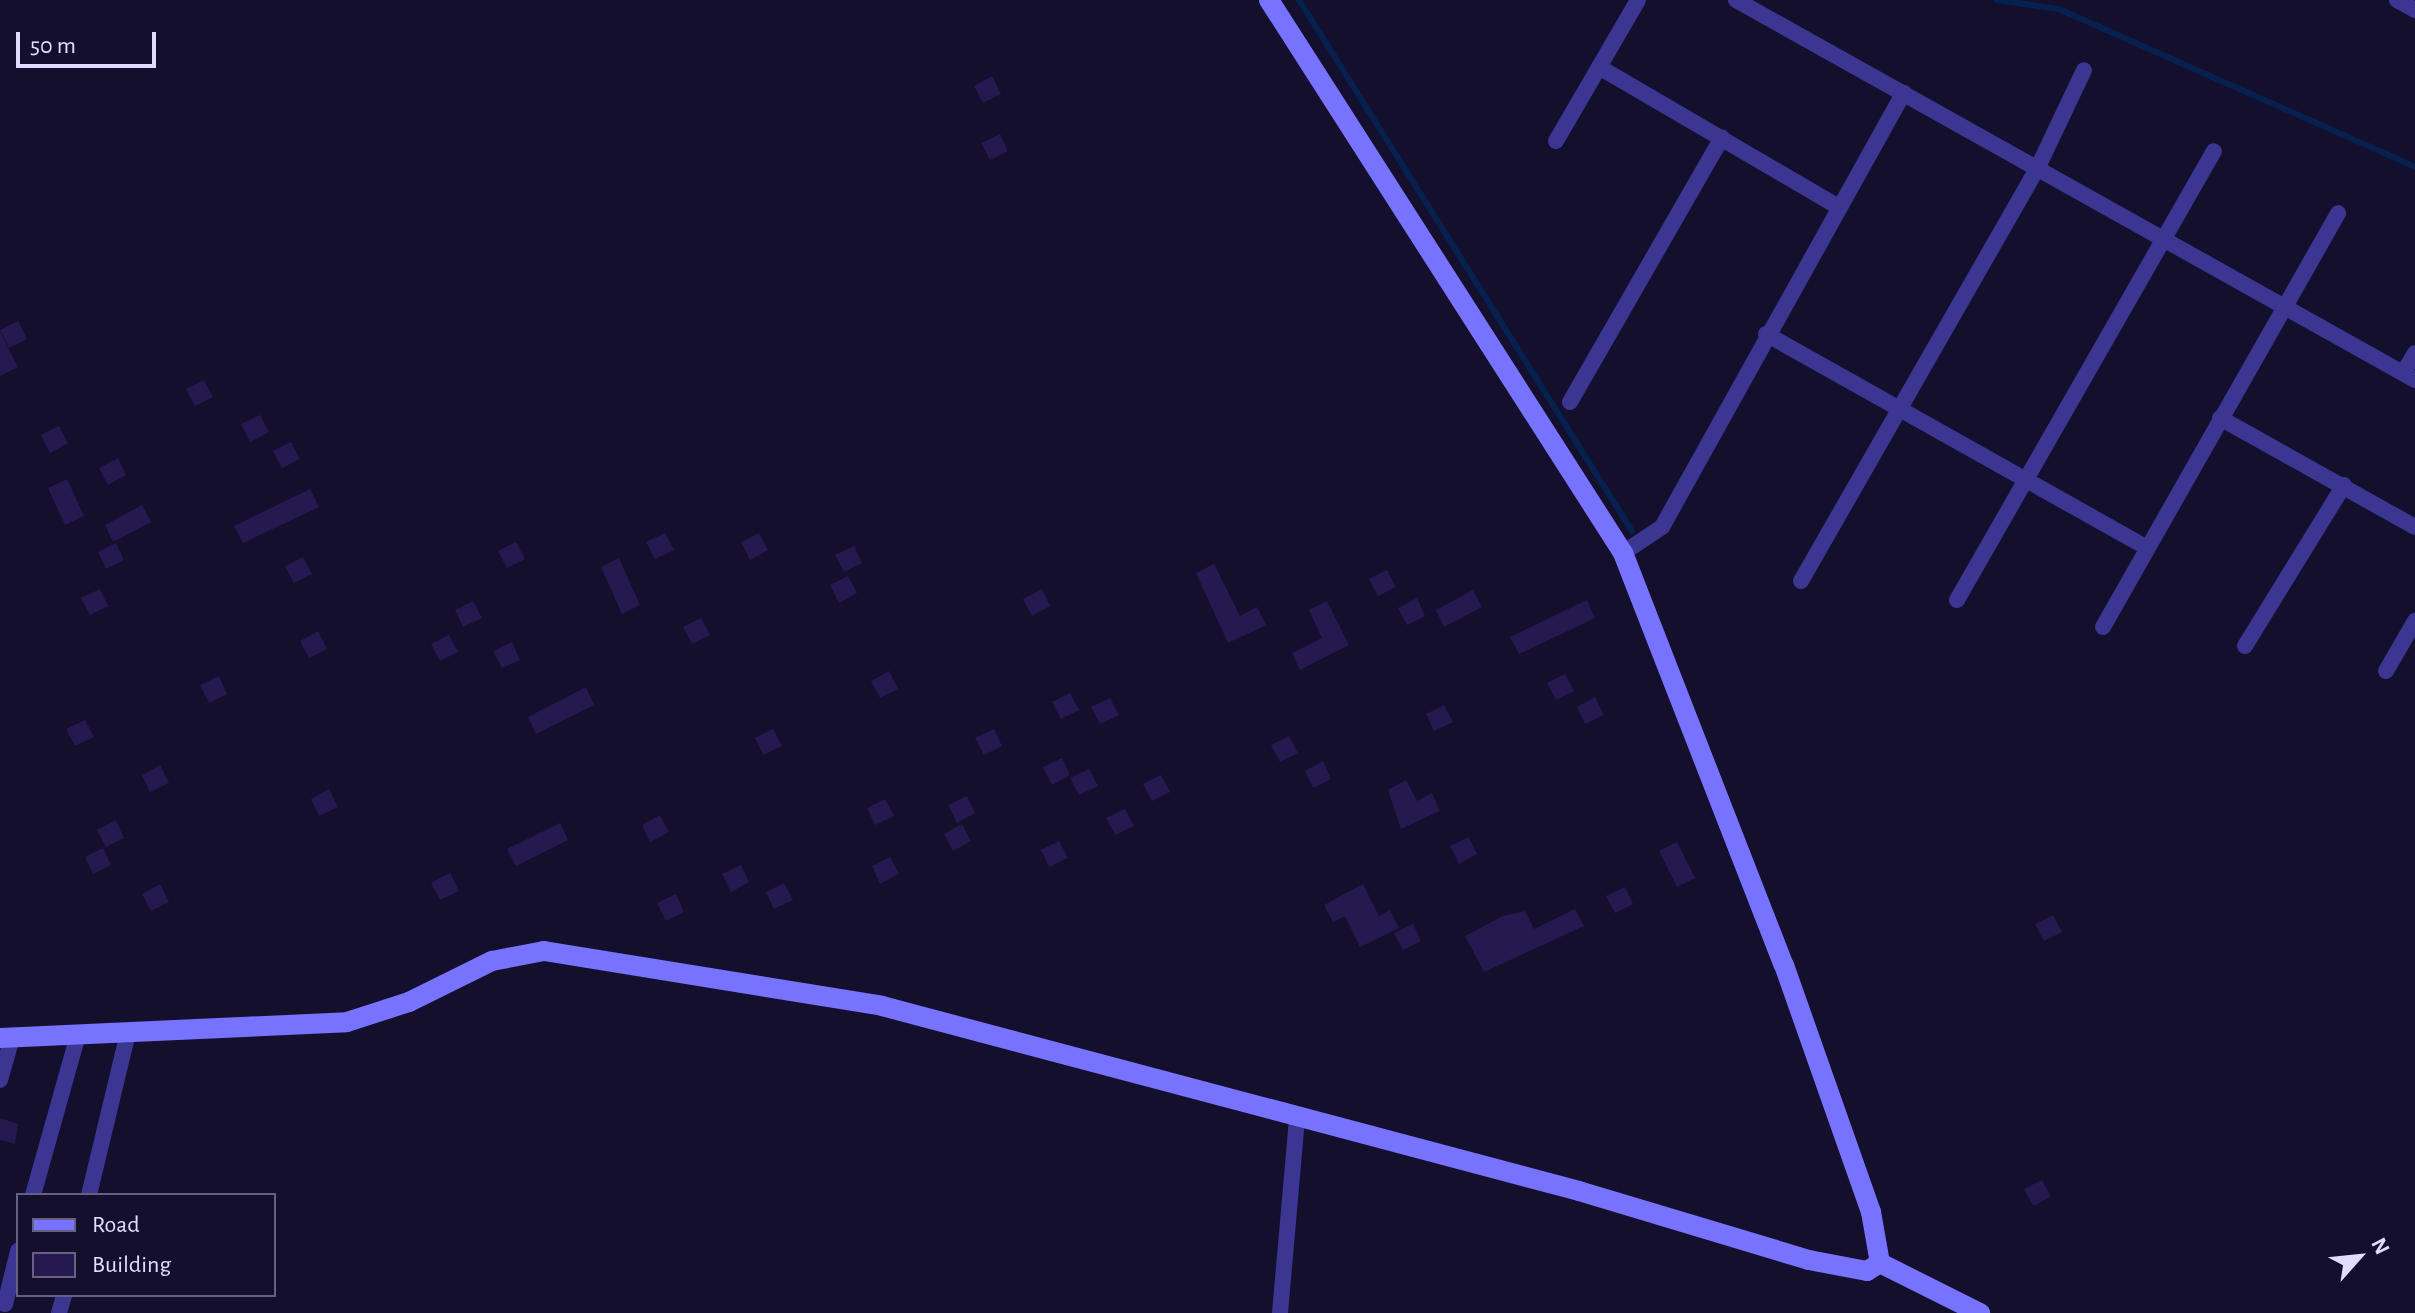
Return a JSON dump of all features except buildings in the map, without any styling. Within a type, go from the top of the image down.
[{"type":"main road","points":[[1269,0],[1628,551],[1784,965],[1871,1212],[1880,1263]]},
{"type":"main road","points":[[6,1038],[347,1022],[409,1002],[492,961],[544,951],[882,1006],[1297,1120],[1579,1191],[1809,1260],[1867,1271],[1880,1263]]},
{"type":"main road","points":[[1880,1263],[1980,1313]]},
{"type":"street","points":[[1556,141],[1638,0]]},
{"type":"street","points":[[1736,0],[2409,377],[2415,353]]},
{"type":"street","points":[[2397,0],[2415,10]]},
{"type":"street","points":[[1599,67],[1837,206]]},
{"type":"street","points":[[1801,581],[1898,406],[2038,167],[2084,70]]},
{"type":"street","points":[[1628,551],[1649,541],[1904,93]]},
{"type":"street","points":[[1570,402],[1722,138]]},
{"type":"street","points":[[1957,600],[2162,237],[2214,151]]},
{"type":"street","points":[[2103,627],[2338,213]]},
{"type":"street","points":[[1766,334],[2147,548]]},
{"type":"street","points":[[2220,418],[2415,527]]},
{"type":"street","points":[[2245,646],[2344,485]]},
{"type":"street","points":[[2386,671],[2415,621]]},
{"type":"street","points":[[89,1193],[128,1032]]},
{"type":"street","points":[[34,1193],[78,1035]]},
{"type":"street","points":[[0,1080],[6,1038]]},
{"type":"street","points":[[1280,1313],[1297,1120]]},
{"type":"street","points":[[5,1304],[16,1259]]},
{"type":"waterway","points":[[1299,0],[1632,531]]},
{"type":"waterway","points":[[1997,0],[2059,9],[2415,167]]}]
